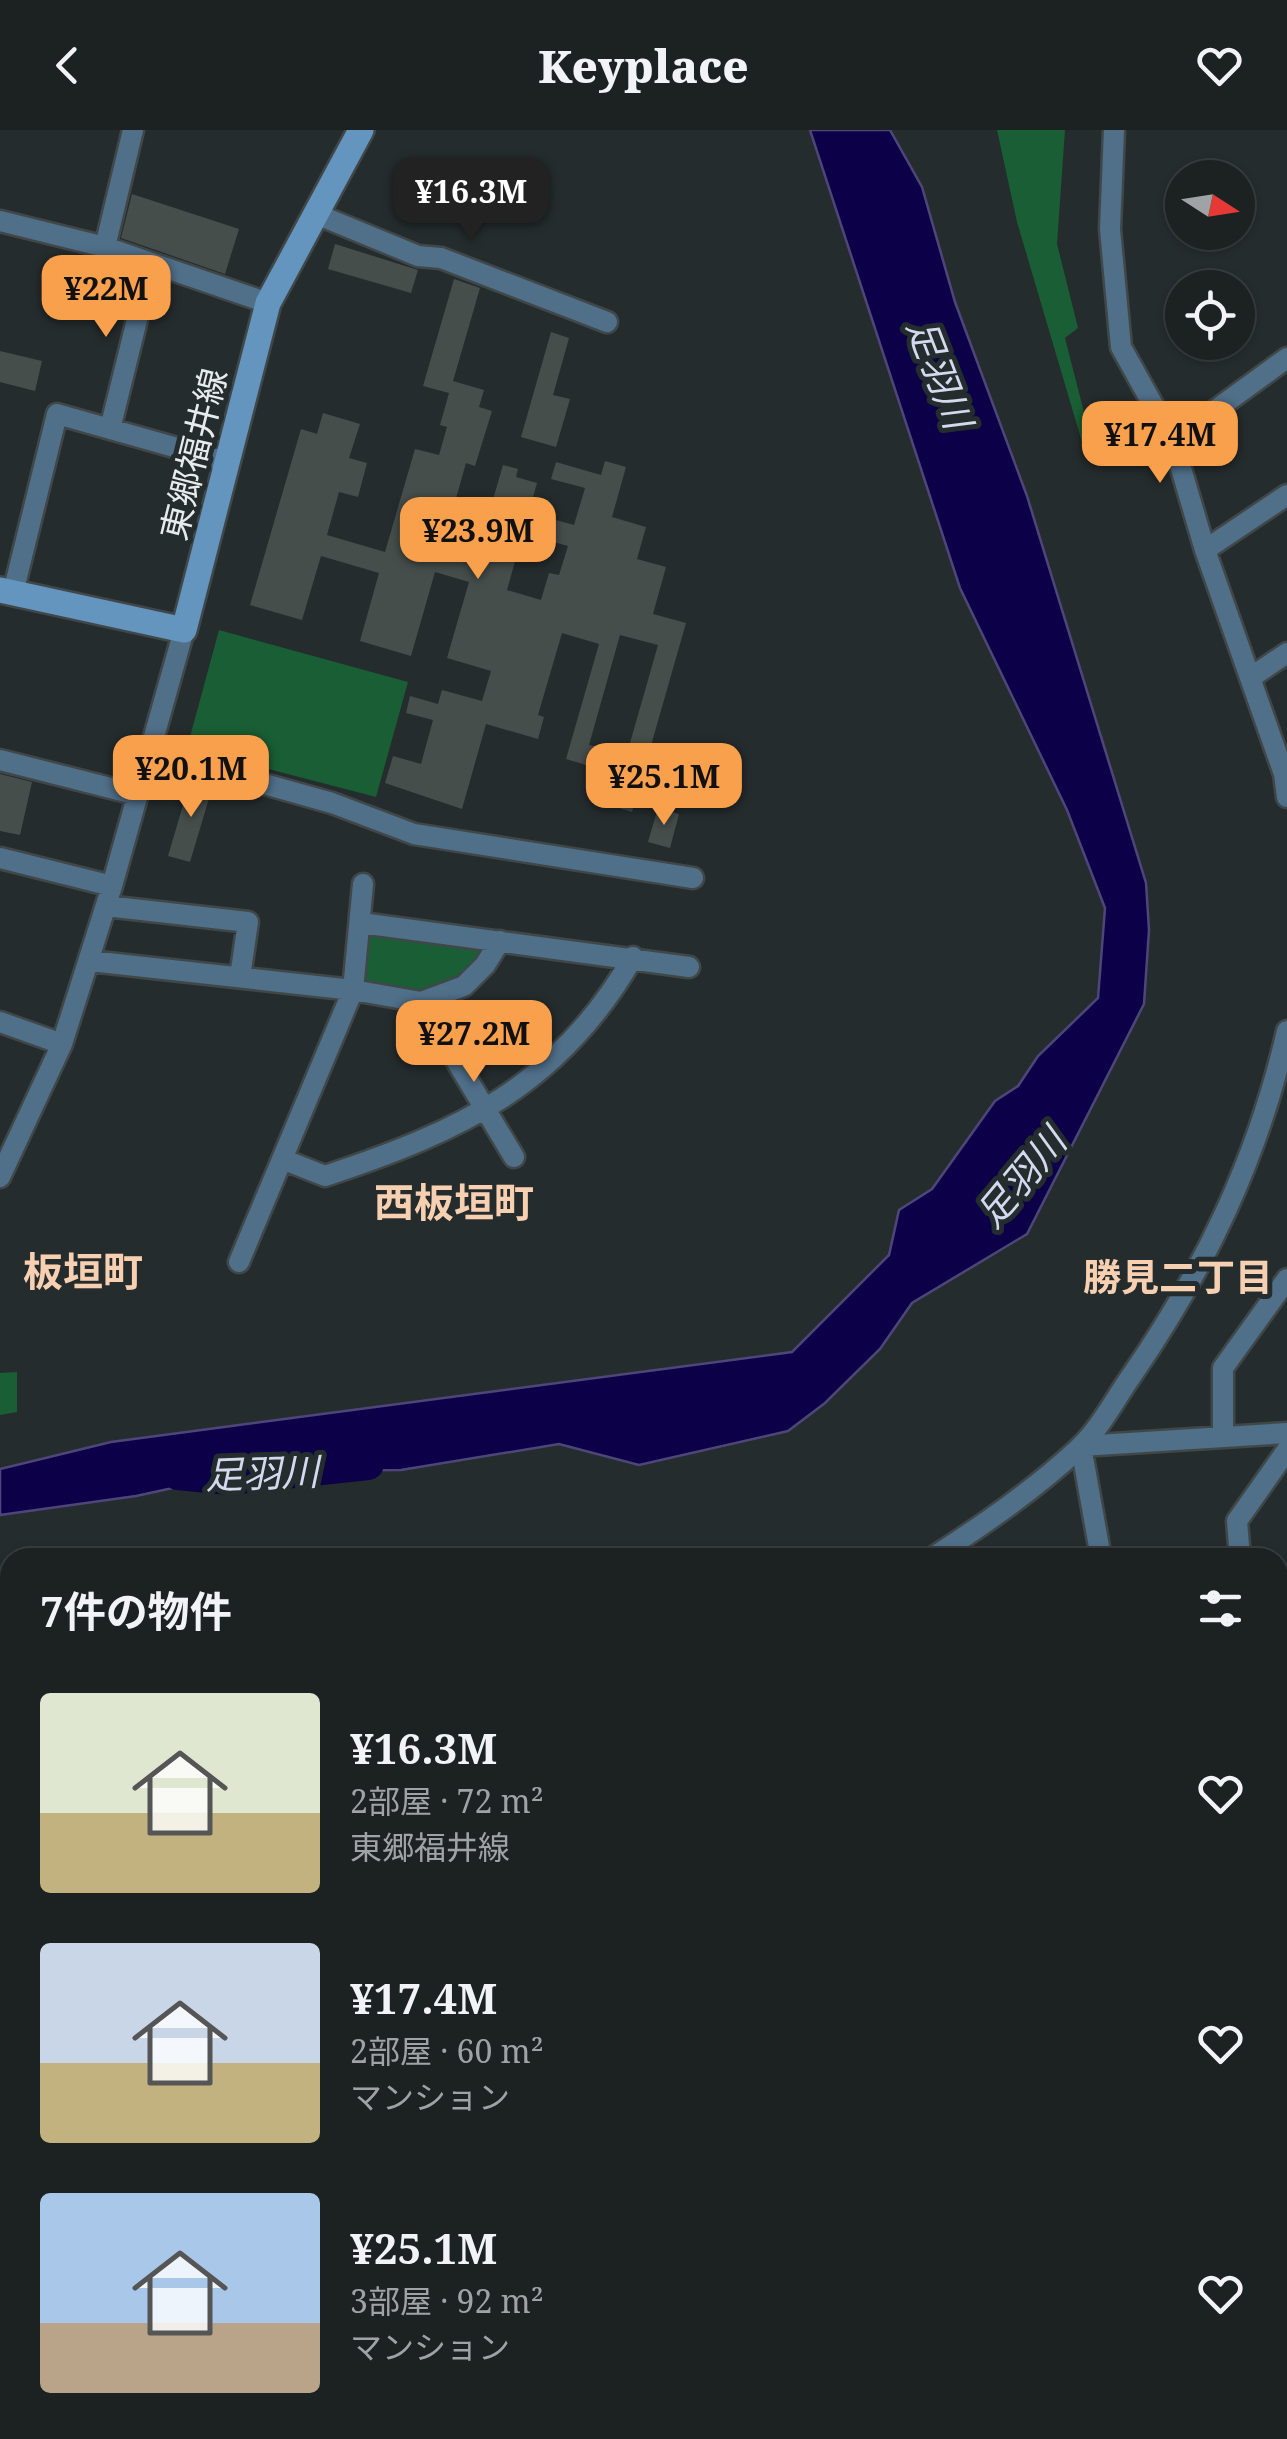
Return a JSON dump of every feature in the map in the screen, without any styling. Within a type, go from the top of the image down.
[{"type":"main road","name":"東郷福井線","points":[[184,630],[268,303],[361,130]]},
{"type":"main road","points":[[7,592],[184,630]]},
{"type":"street","points":[[106,247],[133,130]]},
{"type":"street","points":[[1114,130],[1110,229],[1121,347],[1173,441],[1204,550],[1286,775],[1287,797]]},
{"type":"street","points":[[316,214],[418,256],[441,258],[607,322]]},
{"type":"street","points":[[0,221],[106,247],[268,303]]},
{"type":"street","points":[[110,429],[151,263]]},
{"type":"street","points":[[1173,441],[1287,358]]},
{"type":"street","points":[[7,592],[57,414],[228,462]]},
{"type":"street","points":[[1204,550],[1287,495]]},
{"type":"street","points":[[0,1178],[62,1044],[90,961],[184,630]]},
{"type":"street","points":[[1250,678],[1287,653]]},
{"type":"street","points":[[150,752],[332,803],[414,834],[693,878]]},
{"type":"street","points":[[0,760],[138,795]]},
{"type":"street","points":[[0,858],[109,896],[248,922],[240,977]]},
{"type":"street","points":[[240,1262],[354,990],[362,884]]},
{"type":"street","points":[[361,924],[688,967]]},
{"type":"street","points":[[90,961],[354,990],[421,1002],[464,986],[486,965],[500,940]]},
{"type":"street","points":[[282,1158],[326,1176],[412,1148],[483,1109],[541,1074],[574,1043],[609,999],[633,957]]},
{"type":"street","points":[[421,1002],[514,1157]]},
{"type":"street","points":[[0,1022],[62,1044]]},
{"type":"street","points":[[947,1548],[1082,1446],[1183,1301],[1212,1246],[1271,1100],[1287,1032]]},
{"type":"street","points":[[1223,1435],[1223,1368],[1287,1278]]},
{"type":"street","points":[[1082,1446],[1287,1433]]},
{"type":"street","points":[[1082,1446],[1099,1548]]},
{"type":"street","points":[[1239,1548],[1237,1521],[1287,1450]]},
{"type":"green space","points":[[997,130],[1065,130],[1057,244],[1078,328],[1065,338],[1086,420],[1087,459],[1017,222]]},
{"type":"green space","points":[[219,630],[408,682],[376,797],[187,748]]},
{"type":"green space","points":[[366,928],[490,944],[477,969],[421,998],[357,983]]},
{"type":"green space","points":[[17,1372],[17,1412],[0,1415],[0,1373]]},
{"type":"water","points":[[810,130],[890,130],[922,187],[955,302],[1027,496],[1146,883],[1149,930],[1144,1004],[1027,1234],[912,1303],[880,1349],[825,1403],[788,1431],[639,1465],[559,1444],[401,1470],[251,1471],[136,1496],[0,1515],[0,1469],[111,1442],[792,1352],[889,1255],[899,1210],[932,1189],[995,1101],[1018,1086],[1038,1056],[1098,998],[1105,908],[1067,810],[960,588]]},
{"type":"building","points":[[132,194],[239,229],[225,274],[121,238]]},
{"type":"building","points":[[335,244],[418,270],[411,293],[328,269]]},
{"type":"building","points":[[454,279],[480,288],[453,381],[484,390],[479,407],[492,411],[475,466],[466,463],[444,541],[478,551],[503,465],[518,469],[516,477],[537,483],[507,590],[541,600],[549,573],[559,575],[568,546],[550,541],[556,520],[574,525],[585,488],[551,479],[556,462],[601,475],[605,461],[626,467],[612,517],[646,527],[637,559],[666,567],[653,614],[686,623],[632,812],[612,806],[658,645],[620,635],[589,745],[598,747],[593,767],[566,759],[599,644],[562,633],[538,715],[544,717],[538,739],[486,724],[462,809],[385,783],[393,756],[421,764],[433,720],[406,713],[410,696],[438,704],[442,690],[482,701],[491,671],[447,658],[469,582],[435,572],[411,656],[360,641],[379,573],[321,556],[302,620],[250,605],[301,429],[317,434],[323,413],[360,424],[349,458],[367,463],[358,497],[339,492],[327,535],[385,552],[415,449],[439,455],[447,427],[440,425],[449,393],[423,386]]},
{"type":"building","points":[[551,332],[569,338],[553,395],[570,399],[556,447],[521,437]]},
{"type":"building","points":[[0,351],[42,361],[35,391],[0,382]]},
{"type":"building","points":[[0,774],[32,782],[20,835],[0,831]]},
{"type":"building","points":[[191,778],[213,785],[190,862],[168,856]]},
{"type":"building","points":[[658,808],[679,814],[670,848],[648,842]]},
{"type":"waterway","name":"足羽川","points":[[178,1474],[229,1479],[368,1464]]},
{"type":"district","name":"西板垣町","points":[[454,1201]]},
{"type":"district","name":"板垣町","points":[[83,1270]]},
{"type":"district","name":"勝見二丁目","points":[[1178,1276]]}]
